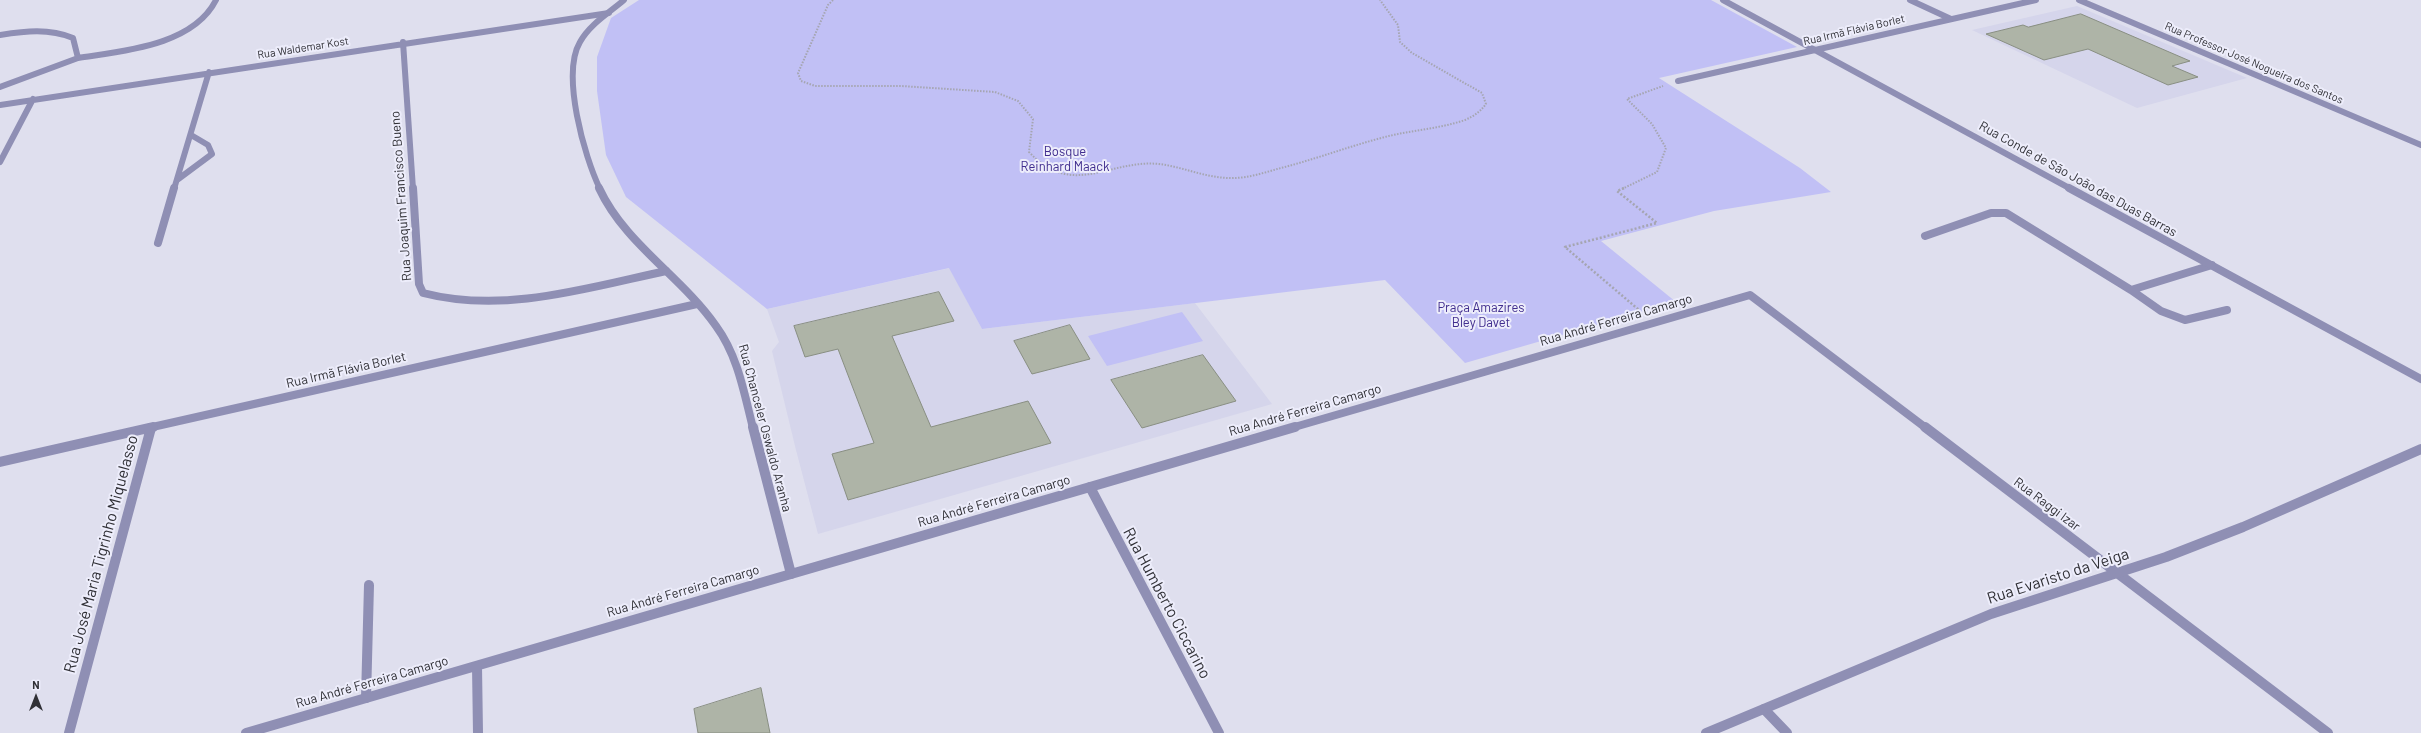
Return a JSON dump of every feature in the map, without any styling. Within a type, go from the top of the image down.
[{"type":"street","points":[[0,88],[78,58],[166,41],[181,34],[207,13],[216,0]]},
{"type":"street","name":"Rua Chanceler Oswaldo Aranha","points":[[624,0],[581,39],[571,60],[572,88],[587,159],[592,174],[615,215],[630,235],[666,271],[724,335],[736,363],[791,574]]},
{"type":"street","name":"Rua Conde de São João das Duas Barras","points":[[1724,0],[2421,379]]},
{"type":"street","points":[[1910,0],[1951,19]]},
{"type":"street","name":"Rua Irmã Flávia Borlet","points":[[1678,81],[2036,0]]},
{"type":"street","name":"Rua Professor José Nogueira dos Santos","points":[[2079,0],[2421,145]]},
{"type":"street","name":"Rua Waldemar Kost","points":[[0,105],[402,42],[609,13]]},
{"type":"street","points":[[0,35],[30,30],[61,32],[73,38],[78,58]]},
{"type":"street","name":"Rua Joaquim Francisco Bueno","points":[[402,42],[419,284],[423,293],[450,300],[504,300],[541,296],[666,271]]},
{"type":"street","points":[[158,243],[209,72]]},
{"type":"street","points":[[0,162],[33,100]]},
{"type":"street","points":[[177,180],[212,154],[208,145],[191,135]]},
{"type":"street","points":[[1925,236],[1992,213],[2006,213],[2131,290],[2161,311],[2185,320],[2227,310]]},
{"type":"street","points":[[2131,290],[2212,265]]},
{"type":"street","name":"Rua André Ferreira Camargo","points":[[246,733],[1750,295]]},
{"type":"street","name":"Rua Raggi Izar","points":[[1750,295],[2328,733]]},
{"type":"street","name":"Rua Irmã Flávia Borlet","points":[[0,462],[697,304]]},
{"type":"street","name":"Rua José Maria Tigrinho Miquelasso","points":[[69,733],[151,428]]},
{"type":"street","name":"Rua Evaristo da Veiga","points":[[1706,733],[1991,614],[2116,572],[2166,557],[2243,527],[2421,450]]},
{"type":"street","name":"Rua Humberto Ciccarino","points":[[1090,487],[1219,733]]},
{"type":"street","points":[[366,698],[369,585]]},
{"type":"street","points":[[477,666],[478,733]]},
{"type":"street","points":[[1764,709],[1787,733]]},
{"type":"path","points":[[833,0],[828,5],[798,73],[801,81],[815,86],[901,86],[995,92],[1018,101],[1033,119],[1030,152],[1037,163],[1052,172],[1082,176],[1147,164],[1160,164],[1209,175],[1234,178],[1261,173],[1327,156],[1386,136],[1442,126],[1477,115],[1486,104],[1482,93],[1408,49],[1400,42],[1398,25],[1380,0]]},
{"type":"path","points":[[1655,323],[1564,248],[1657,223],[1617,191],[1657,172],[1666,148],[1652,124],[1628,99],[1678,81]]},
{"type":"shaded area","points":[[2077,6],[2247,78],[2137,108],[1972,30]]},
{"type":"shaded area","points":[[950,268],[982,329],[1195,303],[1272,404],[818,534],[772,351],[779,342],[767,309]]},
{"type":"green space","name":"Bosque Reinhard Maack","points":[[639,0],[1711,0],[1797,47],[1659,78],[1800,168],[1831,192],[1714,211],[1601,241],[1676,302],[1465,363],[1385,280],[982,329],[949,268],[767,309],[626,197],[606,155],[597,91],[597,57],[611,18]]},
{"type":"green space","points":[[1182,312],[1203,341],[1107,366],[1088,336]]},
{"type":"building","points":[[2081,14],[2190,61],[2172,66],[2198,77],[2168,85],[2088,49],[2044,60],[1986,34],[2023,25],[2028,27]]},
{"type":"building","points":[[939,292],[954,321],[892,336],[931,427],[1028,401],[1051,443],[848,500],[832,454],[874,443],[838,349],[805,357],[794,326]]},
{"type":"building","points":[[1070,325],[1090,359],[1032,374],[1014,341]]},
{"type":"building","points":[[1203,355],[1236,401],[1142,428],[1111,380]]},
{"type":"building","points":[[761,688],[770,733],[698,733],[694,709]]},
{"type":"park label","name":"Praça Amazires Bley Davet","points":[[1481,316]]}]
